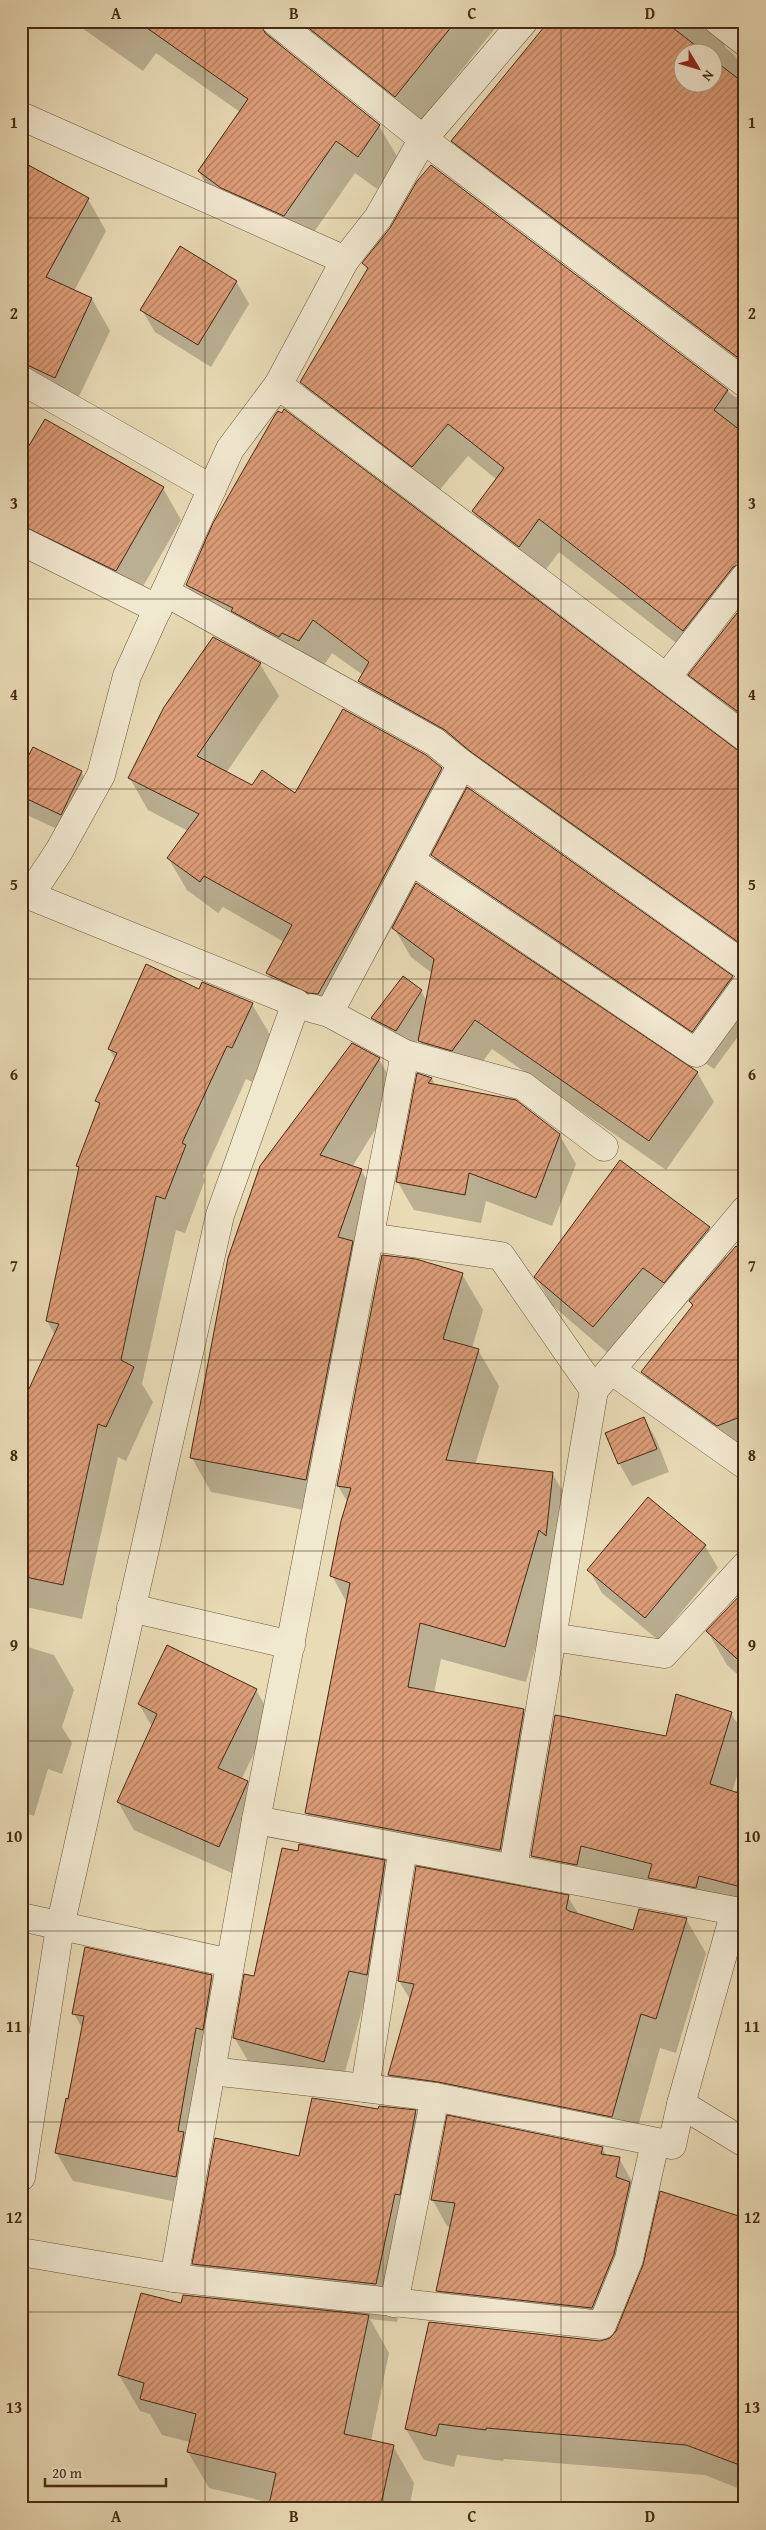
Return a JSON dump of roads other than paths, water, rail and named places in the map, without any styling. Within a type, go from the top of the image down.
[{"type":"street","points":[[275,21],[423,139],[745,383]]},
{"type":"street","points":[[524,21],[423,139],[378,218],[345,260],[278,386],[230,449],[127,676],[101,775],[59,851],[25,894],[296,1003],[329,1013],[406,1054],[523,1086],[604,1147]]},
{"type":"street","points":[[718,21],[745,42]]},
{"type":"street","points":[[21,116],[345,260]]},
{"type":"street","points":[[21,380],[212,489]]},
{"type":"street","points":[[278,386],[745,737]]},
{"type":"street","points":[[21,541],[161,601],[435,742],[462,764],[745,966]]},
{"type":"street","points":[[666,678],[745,577]]},
{"type":"street","points":[[329,1013],[462,764]]},
{"type":"street","points":[[410,860],[696,1053],[745,986]]},
{"type":"street","points":[[21,2177],[60,1927],[220,1215],[296,1003]]},
{"type":"street","points":[[174,2278],[256,1820],[406,1054]]},
{"type":"street","points":[[513,1868],[552,1637],[602,1380],[743,1216]]},
{"type":"street","points":[[370,1237],[501,1256],[602,1380],[745,1465]]},
{"type":"street","points":[[552,1637],[664,1654],[745,1566]]},
{"type":"street","points":[[131,1608],[291,1645]]},
{"type":"street","points":[[211,2071],[435,2096],[672,2146],[681,2104],[740,1912],[256,1820]]},
{"type":"street","points":[[365,2088],[403,1848]]},
{"type":"street","points":[[21,1917],[230,1963]]},
{"type":"street","points":[[394,2303],[435,2096]]},
{"type":"street","points":[[681,2104],[745,2143]]},
{"type":"street","points":[[21,2252],[174,2278],[602,2325],[629,2259],[655,2143]]}]
